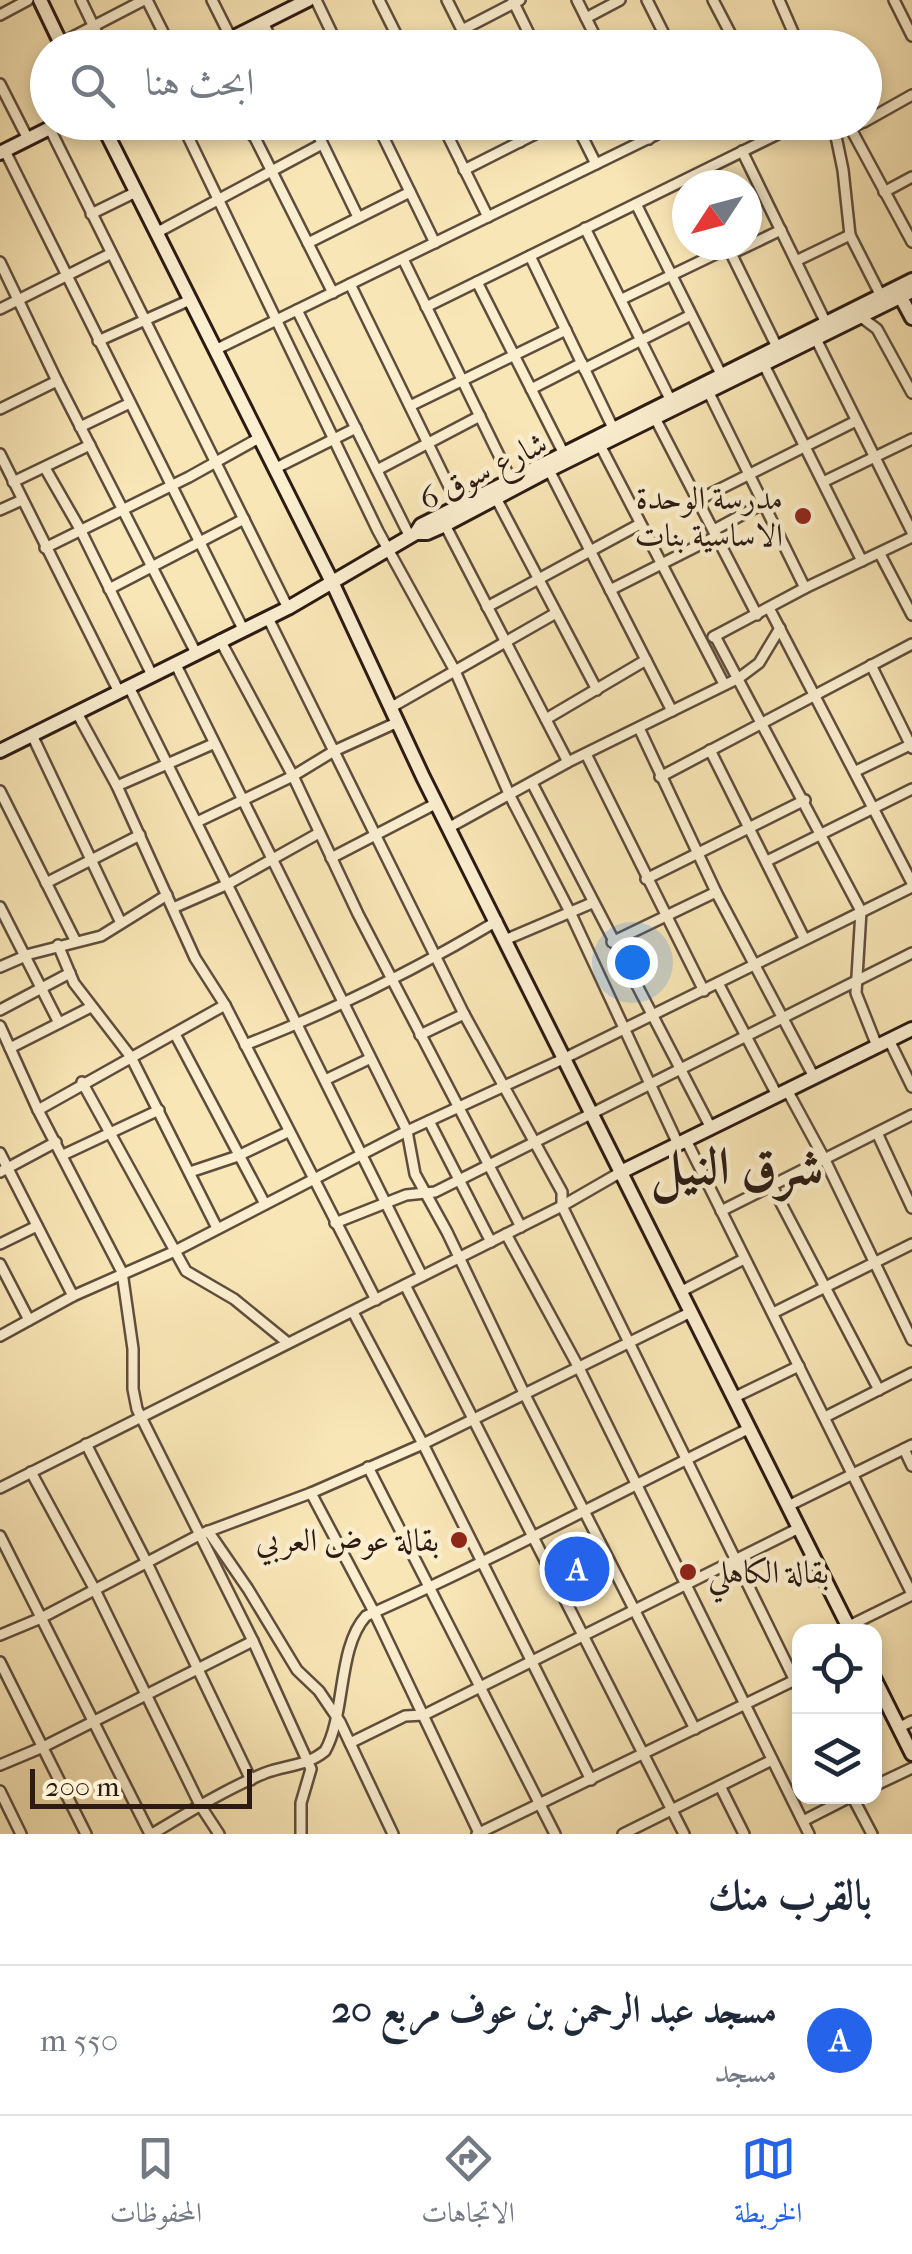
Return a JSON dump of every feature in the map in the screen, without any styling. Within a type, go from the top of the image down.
[{"type":"street","points":[[0,15],[28,0]]},
{"type":"street","points":[[40,0],[55,30]]},
{"type":"street","points":[[81,0],[96,30]]},
{"type":"street","points":[[87,30],[145,0],[161,30]]},
{"type":"street","points":[[212,0],[227,30]]},
{"type":"street","points":[[247,30],[263,22],[278,6],[308,0]]},
{"type":"street","points":[[316,0],[330,30]]},
{"type":"street","points":[[379,0],[394,30]]},
{"type":"street","points":[[447,0],[462,30],[516,1],[528,30]]},
{"type":"street","points":[[577,0],[592,30]]},
{"type":"street","points":[[586,18],[620,0]]},
{"type":"street","points":[[646,0],[662,30]]},
{"type":"street","points":[[713,0],[729,30]]},
{"type":"street","points":[[779,0],[792,30]]},
{"type":"street","points":[[894,0],[912,36]]},
{"type":"street","points":[[263,22],[267,30]]},
{"type":"street","points":[[0,84],[28,140],[2,152],[243,629]]},
{"type":"street","points":[[882,112],[912,95]]},
{"type":"street","points":[[61,140],[90,214],[288,608]]},
{"type":"street","points":[[110,140],[847,1624]]},
{"type":"street","points":[[190,140],[387,549],[455,671],[510,796],[570,912],[650,1086],[721,1210],[912,1594],[859,1624]]},
{"type":"street","points":[[255,140],[333,293]]},
{"type":"street","points":[[320,140],[358,218]]},
{"type":"street","points":[[385,140],[436,243]]},
{"type":"street","points":[[449,140],[488,218]]},
{"type":"street","points":[[464,170],[524,140]]},
{"type":"street","points":[[583,140],[596,164]]},
{"type":"street","points":[[215,350],[647,140]]},
{"type":"street","points":[[711,170],[760,140]]},
{"type":"street","points":[[836,140],[850,235],[881,296]]},
{"type":"street","points":[[856,140],[912,242]]},
{"type":"street","points":[[156,233],[322,144]]},
{"type":"street","points":[[742,152],[826,323]]},
{"type":"street","points":[[884,192],[912,177]]},
{"type":"street","points":[[426,307],[672,189]]},
{"type":"street","points":[[90,214],[136,192]]},
{"type":"street","points":[[308,243],[410,192]]},
{"type":"street","points":[[636,204],[720,374]]},
{"type":"street","points":[[586,228],[670,399]]},
{"type":"street","points":[[762,237],[781,230]]},
{"type":"street","points":[[796,261],[850,235]]},
{"type":"street","points":[[0,309],[110,254]]},
{"type":"street","points":[[530,256],[613,428]]},
{"type":"street","points":[[403,259],[510,478]]},
{"type":"street","points":[[622,299],[703,260]]},
{"type":"street","points":[[734,260],[777,347]]},
{"type":"street","points":[[0,262],[196,653]]},
{"type":"street","name":"شارع سوق 6","points":[[413,534],[445,525],[816,340],[903,292],[912,280]]},
{"type":"street","points":[[477,282],[563,452]]},
{"type":"street","points":[[350,284],[458,505]]},
{"type":"street","points":[[903,292],[912,318]]},
{"type":"street","name":"شارع سوق 6","points":[[413,534],[421,525],[458,505],[720,374],[881,296],[903,292]]},
{"type":"street","points":[[98,341],[190,300]]},
{"type":"street","points":[[0,751],[288,608],[413,534],[297,310]]},
{"type":"street","points":[[531,389],[691,315]]},
{"type":"street","points":[[861,317],[877,329],[912,393]]},
{"type":"street","points":[[410,406],[566,330]]},
{"type":"street","points":[[702,642],[880,554],[912,534],[816,340]]},
{"type":"street","points":[[764,364],[862,561]]},
{"type":"street","points":[[0,409],[57,381]]},
{"type":"street","points":[[708,391],[805,588]]},
{"type":"street","points":[[80,426],[130,403]]},
{"type":"street","points":[[377,470],[480,416]]},
{"type":"street","points":[[655,418],[757,615]]},
{"type":"street","points":[[698,500],[856,420]]},
{"type":"street","points":[[274,469],[356,428]]},
{"type":"street","points":[[45,548],[217,463],[259,438]]},
{"type":"street","points":[[823,482],[912,439]]},
{"type":"street","points":[[13,482],[90,445]]},
{"type":"street","points":[[600,445],[724,684]]},
{"type":"street","points":[[0,454],[45,548],[168,765],[422,1276]]},
{"type":"street","points":[[46,468],[152,675]]},
{"type":"street","points":[[549,470],[672,712]]},
{"type":"street","points":[[496,498],[596,690]]},
{"type":"street","points":[[0,510],[22,500]]},
{"type":"street","points":[[610,590],[662,565],[764,504]]},
{"type":"street","points":[[109,589],[244,519]]},
{"type":"street","points":[[487,607],[640,524]]},
{"type":"street","points":[[445,525],[568,762]]},
{"type":"street","points":[[880,554],[912,615]]},
{"type":"street","points":[[0,1336],[407,1131],[564,1060],[912,885],[769,608]]},
{"type":"street","points":[[390,708],[556,613]]},
{"type":"street","points":[[268,618],[464,1014],[562,1192],[562,1206],[792,1671]]},
{"type":"street","points":[[450,827],[568,762],[739,678],[760,663],[780,628]]},
{"type":"street","points":[[715,636],[861,911],[857,999],[912,1087]]},
{"type":"street","points":[[220,640],[521,1227]]},
{"type":"street","points":[[660,777],[912,644]]},
{"type":"street","points":[[546,719],[646,660]]},
{"type":"street","points":[[175,664],[407,1131],[414,1171],[695,1729]]},
{"type":"street","points":[[856,772],[912,745],[872,666]]},
{"type":"street","points":[[77,713],[117,786],[195,958],[226,1005],[376,1300]]},
{"type":"street","points":[[197,822],[398,722]]},
{"type":"street","points":[[639,728],[716,892],[814,1077]]},
{"type":"street","points":[[32,735],[121,924]]},
{"type":"street","points":[[117,786],[213,744]]},
{"type":"street","points":[[710,750],[804,938]]},
{"type":"street","points":[[586,754],[704,990]]},
{"type":"street","points":[[532,783],[710,1128]]},
{"type":"street","points":[[767,861],[912,789]]},
{"type":"street","points":[[0,791],[5,813],[46,882],[74,940]]},
{"type":"street","points":[[646,880],[804,800]]},
{"type":"street","points":[[331,858],[438,803]]},
{"type":"street","points":[[173,908],[228,884],[320,834]]},
{"type":"street","points":[[46,882],[140,835]]},
{"type":"street","points":[[612,942],[716,892]]},
{"type":"street","points":[[0,967],[74,940],[101,936],[168,894]]},
{"type":"street","points":[[506,940],[592,903]]},
{"type":"street","points":[[0,906],[59,1024]]},
{"type":"street","points":[[245,1045],[392,980],[497,921]]},
{"type":"street","points":[[58,945],[91,1007],[131,1057],[217,1228]]},
{"type":"street","points":[[335,1222],[406,1195],[426,1195],[912,953]]},
{"type":"street","points":[[0,1010],[70,973]]},
{"type":"street","points":[[718,983],[746,1036],[825,1160],[912,1340]]},
{"type":"street","points":[[38,1110],[226,1005]]},
{"type":"street","points":[[10,1048],[91,1007]]},
{"type":"street","points":[[420,1034],[464,1014]]},
{"type":"street","points":[[0,1026],[38,1110],[122,1272],[133,1349],[134,1400],[204,1533],[312,1773],[301,1803],[301,1834]]},
{"type":"street","points":[[0,1488],[521,1227],[621,1172],[912,1029]]},
{"type":"street","points":[[175,1034],[265,1204]]},
{"type":"street","points":[[325,1080],[369,1059]]},
{"type":"street","points":[[82,1082],[173,1252],[189,1274],[234,1299],[288,1343]]},
{"type":"street","points":[[63,1155],[159,1110]]},
{"type":"street","points":[[721,1210],[912,1115]]},
{"type":"street","points":[[429,1122],[491,1242]]},
{"type":"street","points":[[190,1172],[238,1156],[288,1132]]},
{"type":"street","points":[[877,1134],[912,1208]]},
{"type":"street","points":[[4,1170],[56,1142]]},
{"type":"street","points":[[0,1153],[4,1170],[74,1296]]},
{"type":"street","points":[[772,1186],[879,1390]]},
{"type":"street","points":[[0,1244],[37,1226]]},
{"type":"street","points":[[506,1234],[579,1368],[809,1834]]},
{"type":"street","points":[[773,1314],[912,1244]]},
{"type":"street","points":[[680,1292],[744,1259]]},
{"type":"street","points":[[0,1264],[30,1320]]},
{"type":"street","points":[[405,1285],[684,1834]]},
{"type":"street","points":[[352,1312],[423,1444],[591,1780]]},
{"type":"street","points":[[0,1635],[41,1618],[204,1533],[311,1492],[476,1420],[691,1312]]},
{"type":"street","points":[[733,1398],[799,1366]]},
{"type":"street","points":[[824,1418],[912,1374]]},
{"type":"street","points":[[0,1536],[151,1834],[200,1805],[251,1780],[306,1762],[328,1747],[359,1625],[374,1612],[428,1590],[480,1560],[748,1429]]},
{"type":"street","points":[[86,1444],[251,1780]]},
{"type":"street","points":[[788,1506],[908,1447],[912,1466]]},
{"type":"street","points":[[368,1467],[555,1834]]},
{"type":"street","points":[[30,1472],[96,1590],[200,1805],[220,1834]]},
{"type":"street","points":[[311,1492],[374,1612],[478,1833],[792,1686]]},
{"type":"street","points":[[350,1744],[405,1716],[424,1715],[736,1556],[799,1528]]},
{"type":"street","points":[[204,1533],[252,1595],[296,1670],[336,1714],[392,1834]]},
{"type":"street","points":[[0,1765],[254,1641]]},
{"type":"street","points":[[0,1662],[86,1834]]},
{"type":"street","points":[[882,1695],[912,1754]]},
{"type":"street","points":[[898,1728],[912,1721]]},
{"type":"street","points":[[623,1834],[772,1760]]},
{"type":"street","points":[[882,1782],[912,1768]]},
{"type":"street","points":[[720,1786],[744,1834]]},
{"type":"street","points":[[0,1791],[21,1834]]},
{"type":"street","points":[[803,1821],[836,1804]]},
{"type":"street","points":[[856,1804],[872,1834]]},
{"type":"place","name":"مدرسة الوحدة الاساسية بنات","points":[[803,516]]},
{"type":"place","name":"بقالة عوض العربي","points":[[459,1540]]},
{"type":"place","name":"مسجد عبد الرحمن بن عوف مربع 20","points":[[577,1569]]},
{"type":"place","name":"بقالة الكاهلي","points":[[688,1572]]},
{"type":"district","name":"شرق النيل","points":[[737,1167]]}]
